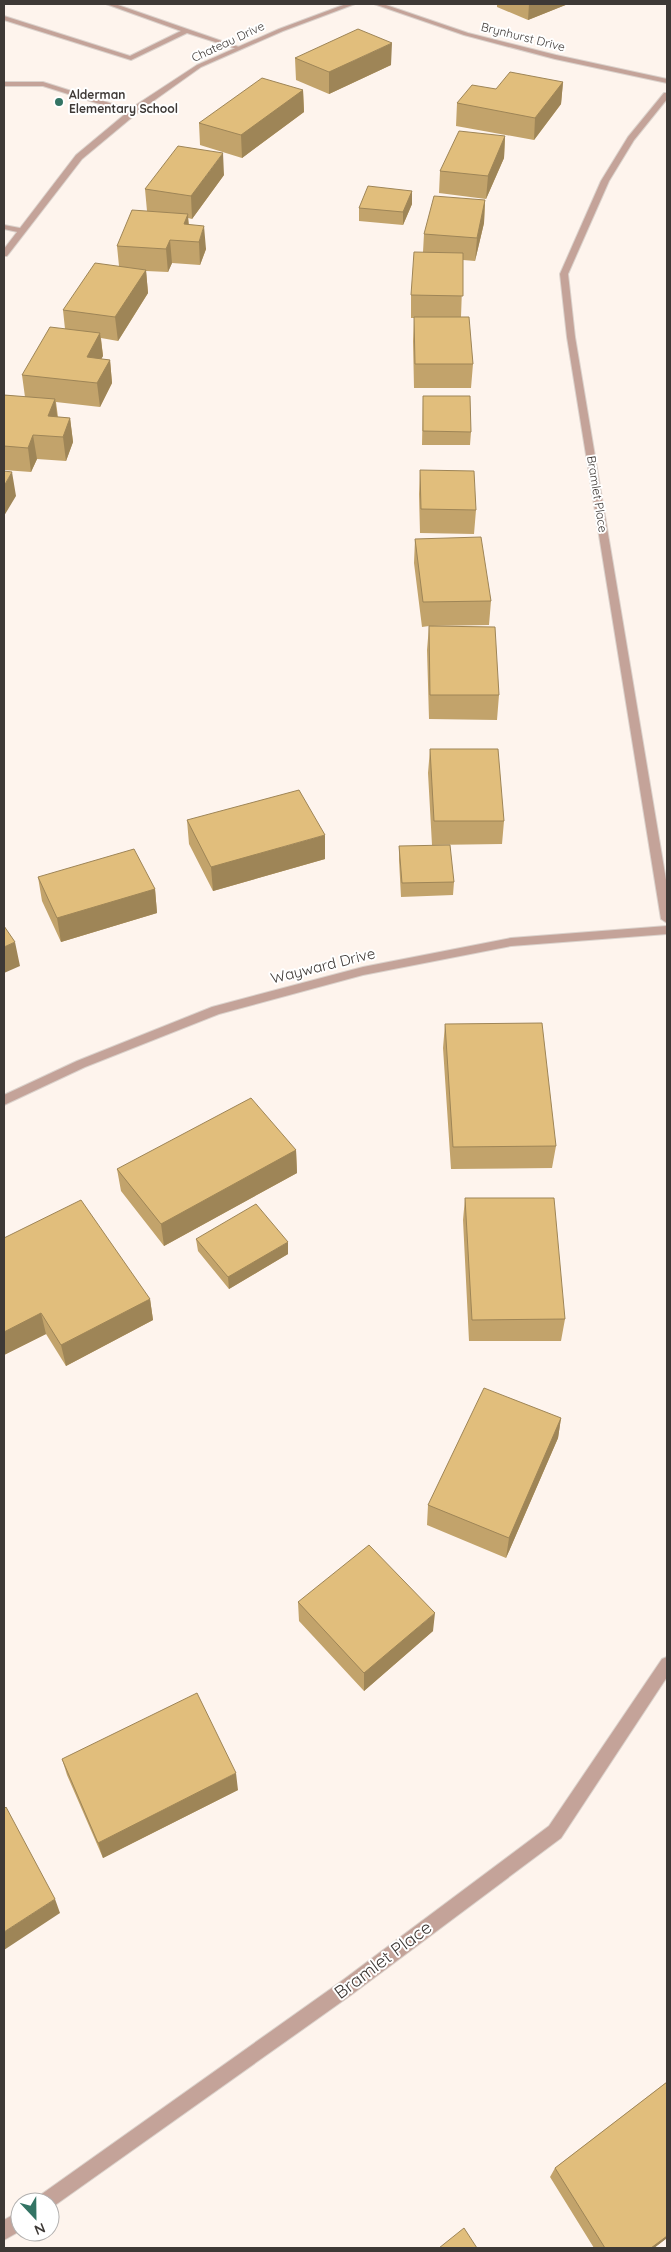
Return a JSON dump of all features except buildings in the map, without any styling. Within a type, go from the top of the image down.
[{"type":"street","points":[[109,4],[238,48]]},
{"type":"street","name":"Chateau Drive","points":[[4,254],[80,157],[134,112],[199,66],[281,30],[352,4]]},
{"type":"street","name":"Brynhurst Drive","points":[[377,4],[466,34],[556,57],[667,81]]},
{"type":"street","points":[[4,18],[132,58],[187,30]]},
{"type":"street","points":[[4,84],[43,84],[134,112]]},
{"type":"street","name":"Bramlet Place","points":[[667,95],[631,139],[605,181],[564,274],[571,337],[667,920]]},
{"type":"street","points":[[4,227],[22,231]]},
{"type":"street","name":"Wayward Drive","points":[[4,1100],[80,1064],[216,1010],[363,971],[511,942],[667,930]]},
{"type":"street","name":"Bramlet Place","points":[[59,2192],[345,1989],[555,1832],[667,1664]]},
{"type":"place","name":"Alderman Elementary School","points":[[59,102]]}]
